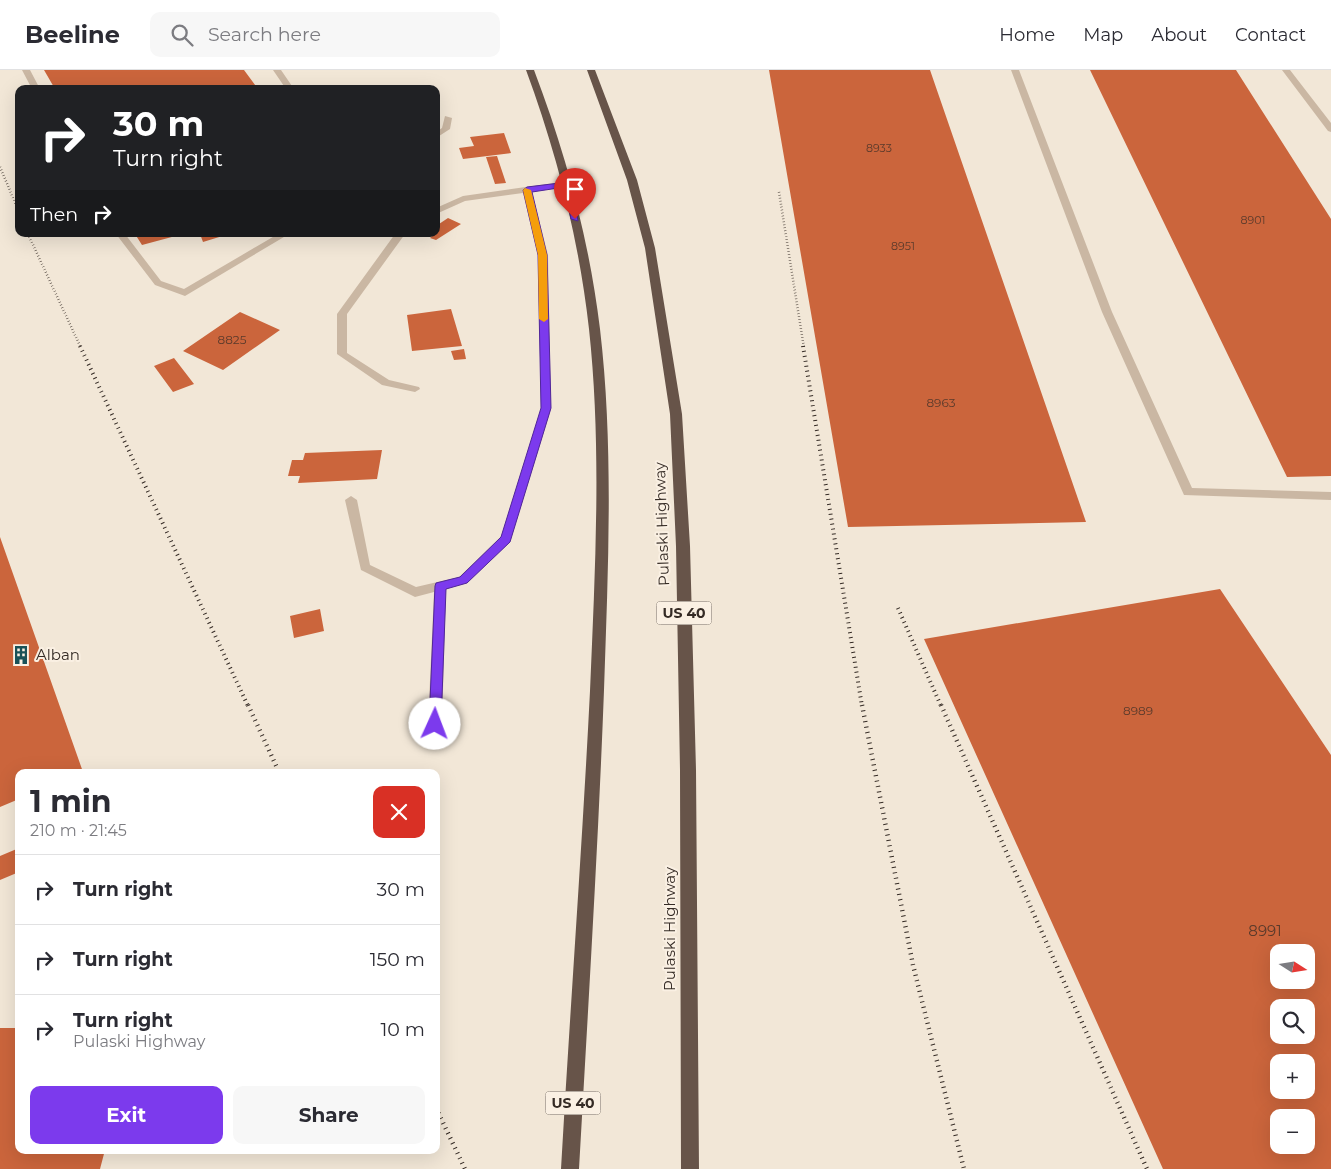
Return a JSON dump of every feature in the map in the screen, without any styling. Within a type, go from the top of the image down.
[{"type":"highway","name":"US 40","points":[[530,70],[552,131],[568,184],[586,272],[598,366],[602,471],[592,811],[570,1169]]},
{"type":"highway","name":"Pulaski Highway","points":[[591,70],[632,180],[650,248],[676,414],[683,546],[688,770],[690,1169]]},
{"type":"lane","points":[[26,70],[34,85]]},
{"type":"lane","points":[[277,70],[287,85]]},
{"type":"lane","points":[[1015,70],[1108,312],[1188,492],[1331,496]]},
{"type":"lane","points":[[1286,70],[1331,129]]},
{"type":"lane","points":[[440,133],[446,129],[448,118]]},
{"type":"lane","points":[[440,209],[463,199],[568,184]]},
{"type":"lane","points":[[351,500],[365,567],[415,592],[464,580],[506,539],[546,408],[543,255],[527,190]]},
{"type":"lane","points":[[122,237],[158,283],[185,293],[279,237]]},
{"type":"lane","points":[[398,237],[342,314],[342,354],[386,383],[415,389]]},
{"type":"lane","points":[[435,724],[440,586]]},
{"type":"building","points":[[44,70],[244,70],[255,85],[53,85]]},
{"type":"building","points":[[769,70],[930,70],[1086,522],[848,527]]},
{"type":"building","points":[[1090,70],[1236,70],[1331,219],[1331,476],[1287,477]]},
{"type":"building","points":[[504,133],[511,153],[463,159],[459,148],[474,146],[470,137]]},
{"type":"building","points":[[497,156],[506,183],[495,184],[486,157]]},
{"type":"building","points":[[448,218],[461,224],[436,240],[430,238],[440,237],[440,223]]},
{"type":"building","points":[[137,237],[172,237],[142,245]]},
{"type":"building","points":[[201,237],[219,237],[203,242]]},
{"type":"building","points":[[451,309],[462,346],[412,351],[407,315]]},
{"type":"building","points":[[240,312],[280,330],[223,370],[183,351]]},
{"type":"building","points":[[464,349],[466,359],[454,360],[451,351]]},
{"type":"building","points":[[174,358],[194,384],[173,392],[154,366]]},
{"type":"building","points":[[382,450],[377,479],[298,483],[300,476],[288,476],[292,460],[303,460],[305,453]]},
{"type":"building","name":"Alban","points":[[0,537],[82,769],[15,769],[15,801],[0,807]]},
{"type":"building","points":[[1220,589],[1331,755],[1331,1169],[1163,1169],[924,639]]},
{"type":"building","points":[[320,609],[324,631],[294,638],[290,616]]},
{"type":"building","points":[[15,850],[15,874],[0,880],[0,856]]},
{"type":"building","points":[[0,1028],[15,1028],[15,1154],[104,1154],[100,1169],[0,1169]]},
{"type":"railway","points":[[0,167],[15,203]]},
{"type":"railway","points":[[779,192],[804,348]]},
{"type":"railway","points":[[29,237],[81,348]]},
{"type":"railway","points":[[80,346],[248,706]]},
{"type":"railway","points":[[803,346],[862,706]]},
{"type":"railway","points":[[898,608],[941,706]]},
{"type":"railway","points":[[248,705],[278,769]]},
{"type":"railway","points":[[862,705],[913,965],[964,1169]]},
{"type":"railway","points":[[941,705],[1147,1169]]},
{"type":"railway","points":[[440,1116],[465,1169]]},
{"type":"slow traffic","points":[[527,190],[543,255],[544,319]]},
{"type":"place","name":"Alban","points":[[21,655]]},
{"type":"route","points":[[435,724],[440,586],[464,580],[506,539],[546,408],[543,255],[527,190],[568,184],[575,219]]}]
